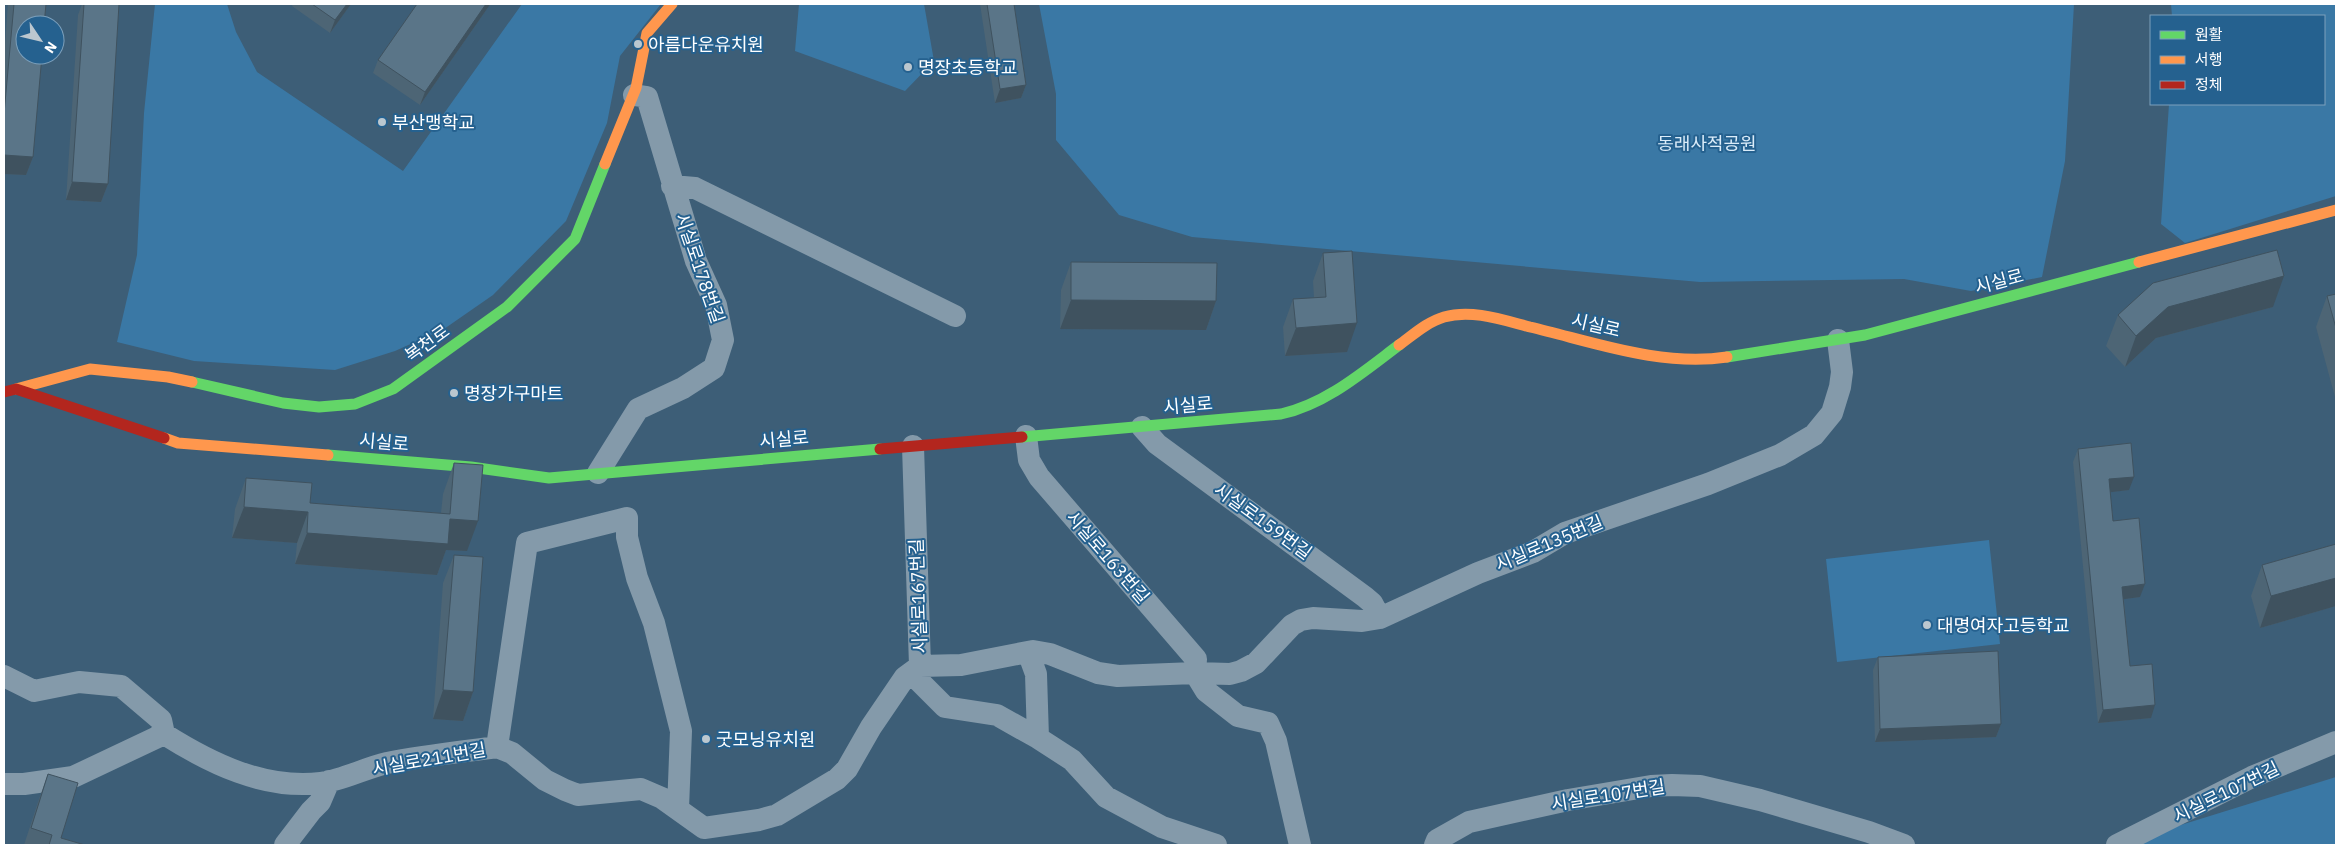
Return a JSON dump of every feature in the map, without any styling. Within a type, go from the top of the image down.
[{"type":"main road","name":"복천로","points":[[16,389],[90,369],[168,376],[283,403],[319,407],[355,404],[393,389],[507,307],[575,239],[634,95],[647,33],[672,4]]},
{"type":"main road","name":"시실로","points":[[16,389],[178,443],[471,467],[549,478],[1281,414],[1296,411],[1323,398],[1348,383],[1422,328],[1445,317],[1480,316],[1673,359],[1707,360],[1864,335],[2336,210]]},
{"type":"main road","points":[[4,392],[16,389]]},
{"type":"street","name":"시실로178번길","points":[[598,473],[638,409],[683,388],[714,368],[723,340],[716,305],[696,261],[672,186],[647,97],[634,95]]},
{"type":"street","name":"시실로178번길","points":[[672,186],[695,188],[955,316]]},
{"type":"street","name":"시실로135번길","points":[[1195,672],[1230,674],[1241,672],[1256,663],[1292,625],[1301,620],[1312,618],[1362,621],[1380,618],[1478,574],[1533,552],[1565,533],[1708,484],[1780,454],[1814,435],[1832,413],[1840,387],[1842,372],[1838,340]]},
{"type":"street","name":"시실로159번길","points":[[1142,427],[1157,444],[1366,597],[1372,603],[1380,618]]},
{"type":"street","name":"시실로163번길","points":[[1026,436],[1029,460],[1039,477],[1196,659],[1195,672]]},
{"type":"street","name":"시실로167번길","points":[[913,446],[920,666],[961,665],[1028,652],[1050,654],[1098,673],[1118,676],[1195,672]]},
{"type":"street","points":[[496,747],[527,543],[627,518],[627,537],[637,578],[654,623],[681,731],[678,809]]},
{"type":"street","points":[[1028,652],[1036,674],[1038,738]]},
{"type":"street","points":[[920,666],[918,680],[945,707],[997,715],[1072,760],[1106,796],[1162,827],[1216,845]]},
{"type":"street","name":"시실로211번길","points":[[4,676],[34,691],[79,682],[121,686],[160,720],[164,734],[192,752],[234,772],[281,782],[321,783],[387,764],[496,747],[512,753],[545,780],[578,795],[641,789],[662,798],[704,828],[760,820],[777,815],[815,793],[847,769],[871,727],[905,677],[920,666]]},
{"type":"street","points":[[1195,672],[1206,691],[1238,716],[1268,723],[1276,741],[1300,845]]},
{"type":"street","points":[[4,784],[24,784],[73,777],[164,734]]},
{"type":"street","name":"시실로107번길","points":[[2116,845],[2252,777],[2336,742]]},
{"type":"street","points":[[285,845],[320,802],[329,781]]},
{"type":"street","name":"시실로107번길","points":[[1434,845],[1437,840],[1469,822],[1568,800],[1651,786],[1672,785],[1700,786],[1760,800],[1869,832],[1904,845]]},
{"type":"green space","points":[[155,4],[227,4],[236,32],[257,72],[403,171],[522,4],[661,4],[620,56],[607,123],[566,221],[493,295],[444,329],[395,351],[335,370],[194,361],[117,342],[137,255],[144,113]]},
{"type":"green space","points":[[799,4],[924,4],[934,61],[905,91],[795,51]]},
{"type":"green space","name":"동래사적공원","points":[[1039,4],[2074,4],[2065,161],[2042,277],[1971,291],[1904,279],[1700,282],[1192,237],[1119,215],[1056,140],[1056,94]]},
{"type":"green space","points":[[2171,4],[2336,4],[2336,196],[2185,243],[2161,224],[2169,105],[2325,105],[2325,15],[2172,15]]},
{"type":"green space","points":[[1989,540],[2000,644],[1837,662],[1826,559]]},
{"type":"green space","points":[[2336,777],[2336,845],[2134,845],[2155,833]]},
{"type":"building","points":[[14,4],[46,4],[45,15],[15,15],[15,65],[41,65],[33,157],[4,155],[4,114]]},
{"type":"building","points":[[84,4],[119,4],[108,184],[72,182]]},
{"type":"building","points":[[312,4],[347,4],[335,20]]},
{"type":"building","points":[[417,4],[486,4],[425,92],[378,60]]},
{"type":"building","points":[[987,4],[1014,4],[1026,85],[1000,89]]},
{"type":"building","points":[[2277,250],[2284,276],[2168,307],[2136,336],[2118,315],[2153,283]]},
{"type":"building","points":[[1352,251],[1357,323],[1296,328],[1293,299],[1326,297],[1323,253]]},
{"type":"building","points":[[1071,262],[1217,263],[1216,301],[1071,300]]},
{"type":"building","points":[[2336,294],[2336,328],[2327,296]]},
{"type":"building","points":[[2131,443],[2134,477],[2109,479],[2113,521],[2139,518],[2145,584],[2122,587],[2130,666],[2152,664],[2155,705],[2103,710],[2078,449]]},
{"type":"building","points":[[454,463],[483,465],[478,521],[450,519],[448,544],[307,533],[308,512],[244,507],[246,478],[312,483],[310,503],[450,514]]},
{"type":"building","points":[[2336,544],[2336,578],[2271,596],[2262,565]]},
{"type":"building","points":[[454,555],[483,557],[473,692],[443,690]]},
{"type":"building","points":[[1998,651],[2001,724],[1880,729],[1878,657]]},
{"type":"building","points":[[48,774],[78,783],[61,838],[85,845],[49,845],[52,835],[31,828]]},
{"type":"traffic: fast","points":[[192,382],[283,403],[319,407],[355,404],[393,389],[507,307],[575,239],[605,164]]},
{"type":"traffic: fast","points":[[1727,357],[1865,335],[2139,262]]},
{"type":"traffic: fast","points":[[1022,437],[1281,414],[1298,409],[1329,395],[1399,345]]},
{"type":"traffic: fast","points":[[328,455],[471,467],[549,478],[880,449]]},
{"type":"traffic: slow","points":[[605,164],[636,88],[647,33],[672,4]]},
{"type":"traffic: slow","points":[[2139,262],[2336,210]]},
{"type":"traffic: slow","points":[[1399,345],[1420,329],[1438,319],[1465,314],[1498,319],[1603,346],[1653,356],[1677,359],[1727,357]]},
{"type":"traffic: slow","points":[[16,389],[90,369],[168,377],[192,382]]},
{"type":"traffic: slow","points":[[164,438],[178,443],[328,455]]},
{"type":"traffic: jam","points":[[4,392],[16,389],[164,438]]},
{"type":"traffic: jam","points":[[880,449],[1022,437]]},
{"type":"place","name":"아름다운유치원","points":[[638,44]]},
{"type":"place","name":"명장초등학교","points":[[908,67]]},
{"type":"place","name":"부산맹학교","points":[[382,122]]},
{"type":"place","name":"명장가구마트","points":[[454,393]]},
{"type":"place","name":"대명여자고등학교","points":[[1927,625]]},
{"type":"place","name":"굿모닝유치원","points":[[706,739]]}]
